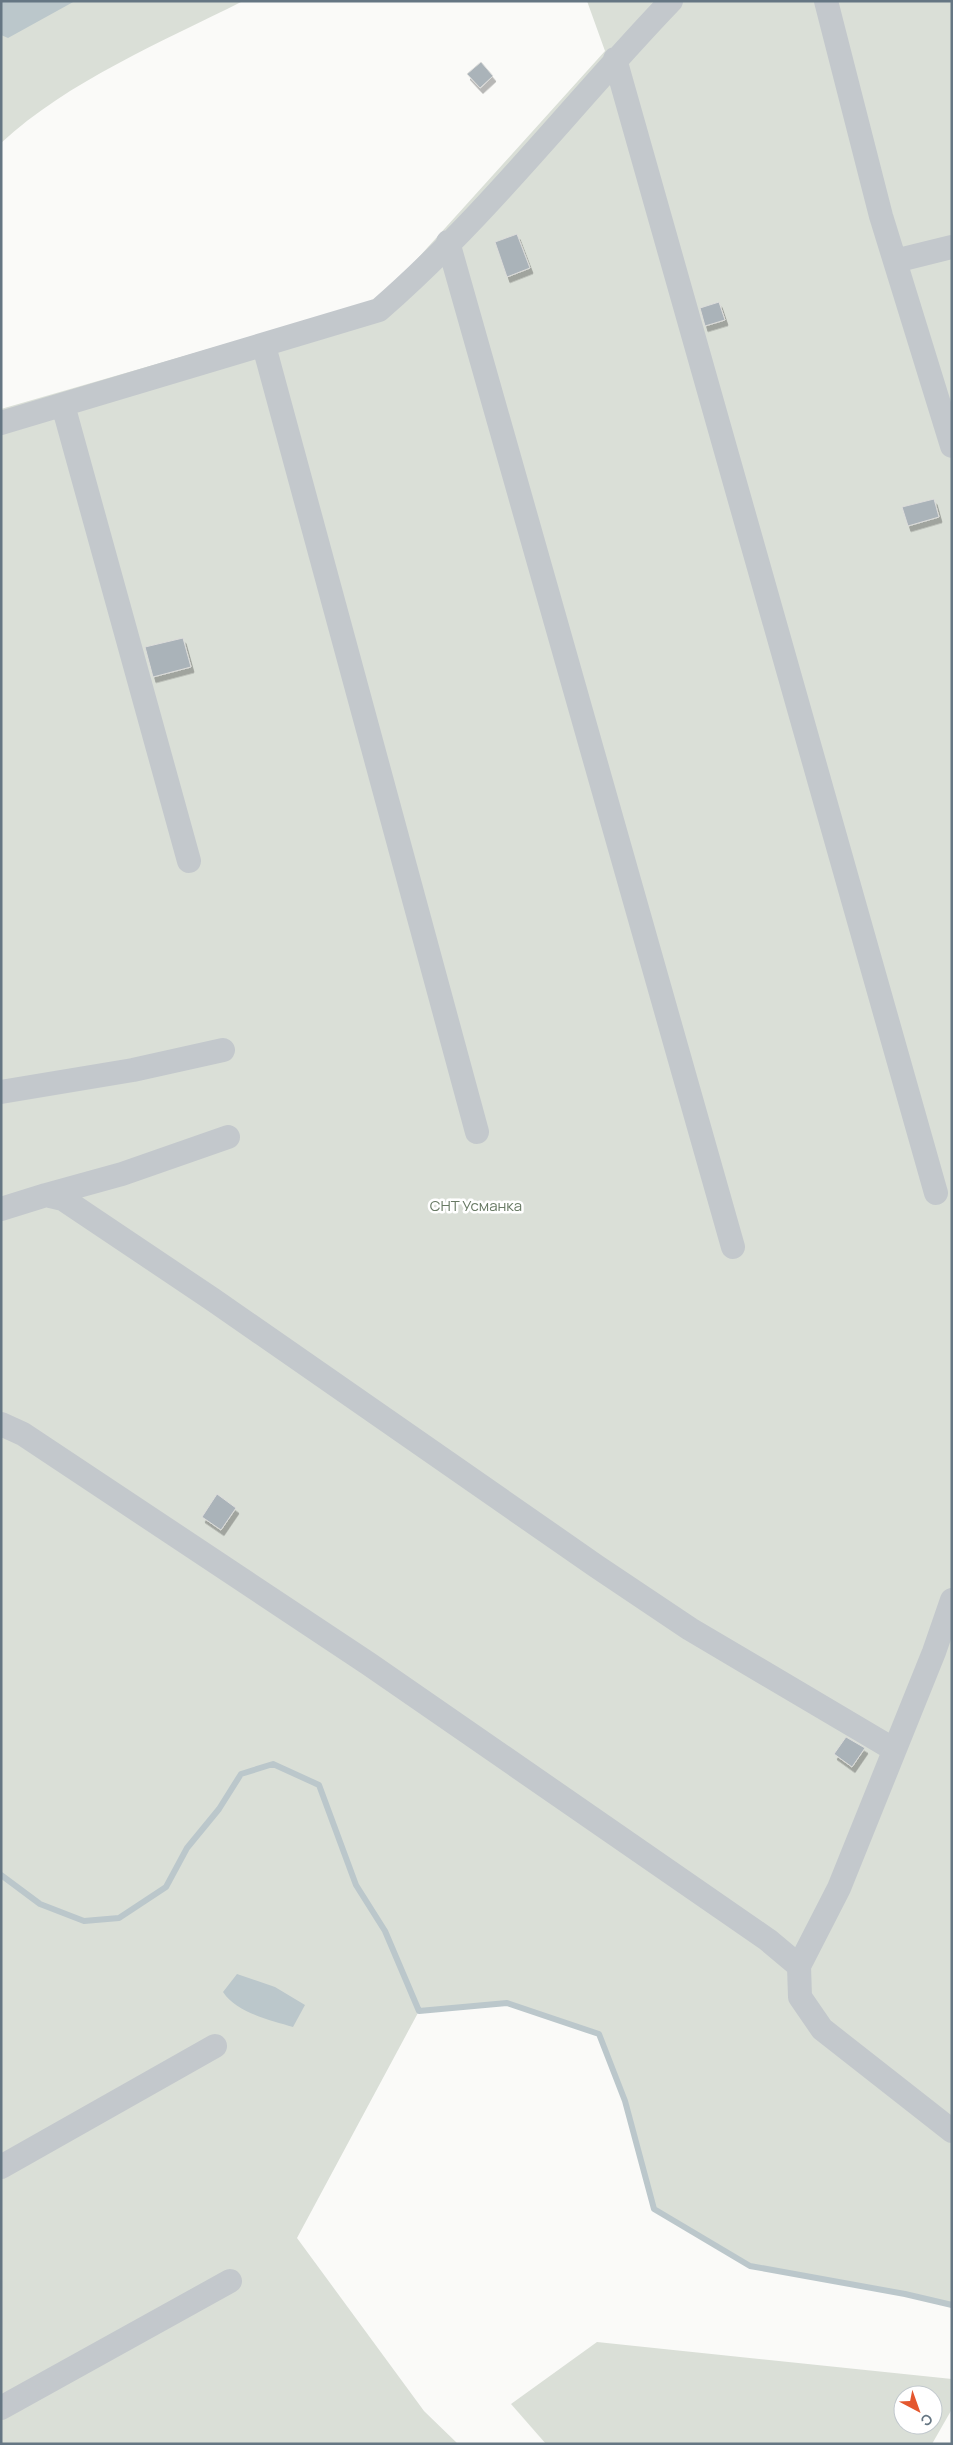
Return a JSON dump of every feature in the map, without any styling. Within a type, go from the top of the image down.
[{"type":"street","points":[[1,423],[264,346],[379,310],[409,284],[561,124],[615,59],[671,1]]},
{"type":"street","points":[[826,1],[881,216],[952,446]]},
{"type":"street","points":[[615,59],[936,1194]]},
{"type":"street","points":[[448,242],[733,1247]]},
{"type":"street","points":[[895,261],[952,247]]},
{"type":"street","points":[[264,346],[477,1132]]},
{"type":"street","points":[[63,405],[189,861]]},
{"type":"street","points":[[1,1092],[133,1070],[224,1050]]},
{"type":"street","points":[[1,1209],[122,1174],[228,1137]]},
{"type":"street","points":[[46,1195],[63,1199],[212,1298],[596,1566],[690,1628],[893,1750]]},
{"type":"street","points":[[1,1424],[22,1434],[369,1664],[768,1940],[799,1966]]},
{"type":"street","points":[[952,1600],[934,1652],[839,1888],[799,1966],[800,1996],[822,2029],[952,2131]]},
{"type":"street","points":[[1,2167],[215,2046]]},
{"type":"street","points":[[1,2408],[230,2281]]},
{"type":"green space","points":[[1,1],[243,1],[148,48],[86,82],[56,100],[1,143]]},
{"type":"green space","name":"СНТ Усманка","points":[[587,1],[952,1],[952,2305],[905,2294],[750,2266],[654,2209],[625,2101],[599,2034],[507,2003],[419,2011],[297,2238],[424,2411],[458,2444],[1,2444],[1,409],[381,299],[605,51]]},
{"type":"green space","points":[[597,2342],[952,2379],[952,2409],[943,2425],[943,2385],[893,2385],[893,2435],[937,2435],[932,2444],[546,2444],[511,2404]]},
{"type":"shaded area","points":[[1,1],[75,1],[8,38],[1,35]]},
{"type":"shaded area","points":[[237,1974],[275,1987],[305,2005],[293,2027],[255,2015],[229,1999],[223,1992]]},
{"type":"building","points":[[481,62],[493,76],[480,88],[467,74]]},
{"type":"building","points":[[517,234],[530,268],[507,277],[495,242]]},
{"type":"building","points":[[719,302],[725,320],[705,326],[700,308]]},
{"type":"building","points":[[934,499],[939,517],[908,526],[902,507]]},
{"type":"building","points":[[183,638],[191,667],[153,677],[145,647]]},
{"type":"building","points":[[217,1494],[236,1508],[221,1530],[202,1517]]},
{"type":"building","points":[[846,1737],[865,1748],[852,1767],[834,1754]]},
{"type":"waterway","points":[[1,1875],[40,1904],[84,1921],[119,1918],[166,1887],[187,1848],[219,1809],[241,1774],[273,1764],[319,1785],[356,1885],[385,1931],[419,2011],[507,2003],[599,2034],[625,2101],[654,2209],[750,2266],[905,2294],[952,2305]]}]
